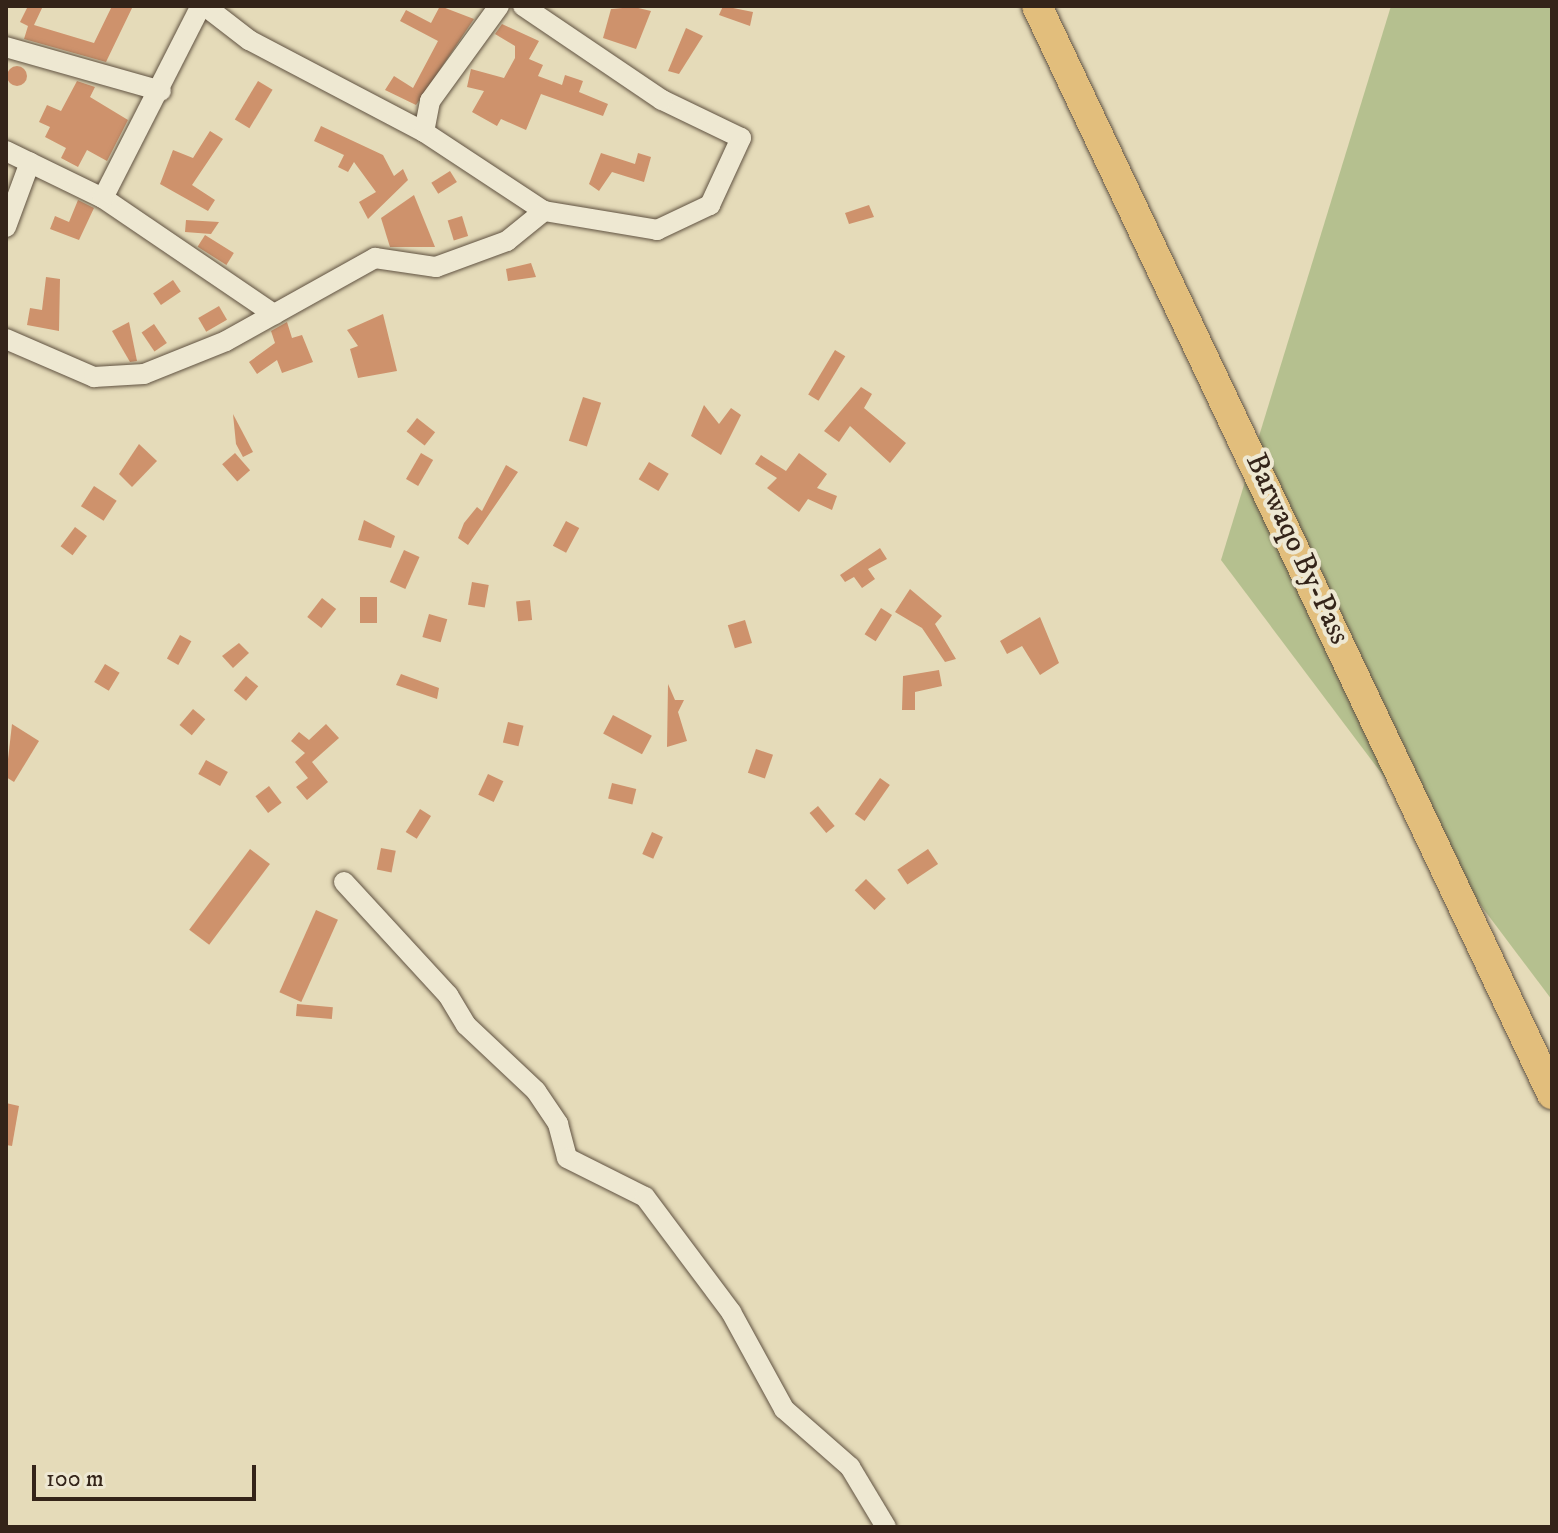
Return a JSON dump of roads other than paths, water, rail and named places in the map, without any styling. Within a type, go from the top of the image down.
[{"type":"highway","name":"Barwaqo By-Pass","points":[[1037,6],[1552,1094]]},
{"type":"street","points":[[103,198],[203,6],[305,73],[424,132],[544,211],[657,230],[685,221],[727,181],[741,138],[662,100],[523,6]]},
{"type":"street","points":[[424,132],[430,101],[499,6]]},
{"type":"street","points":[[6,47],[161,91]]},
{"type":"street","points":[[6,151],[103,198],[274,314]]},
{"type":"street","points":[[6,227],[30,162]]},
{"type":"street","points":[[6,339],[108,379],[181,362],[375,258],[436,267],[507,241],[544,211]]},
{"type":"street","points":[[344,882],[448,995],[466,1025],[536,1091],[558,1124],[567,1158],[645,1197],[731,1312],[784,1409],[850,1467],[886,1527]]}]
